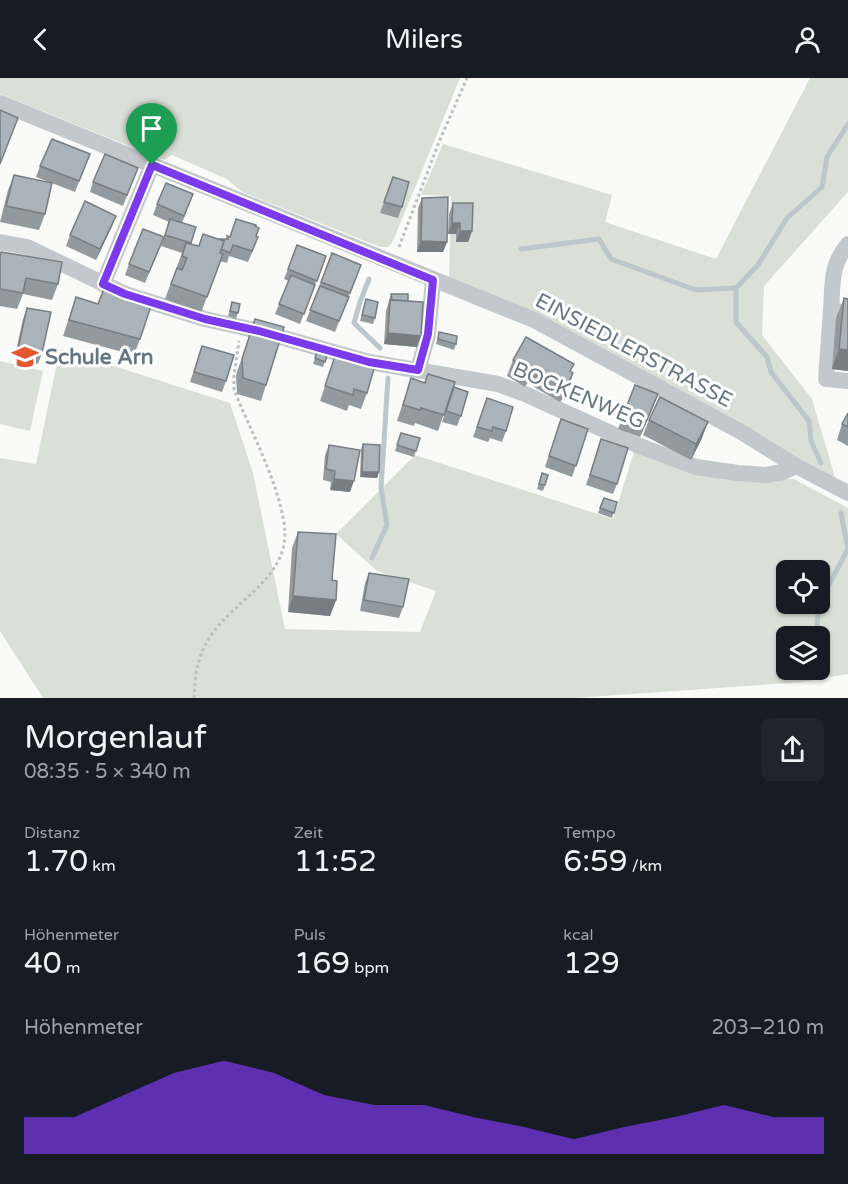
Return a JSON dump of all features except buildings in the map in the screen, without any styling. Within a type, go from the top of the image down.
[{"type":"street","name":"EINSIEDLERSTRASSE","points":[[0,103],[534,320],[743,433],[796,466],[848,493]]},
{"type":"street","points":[[103,284],[152,165]]},
{"type":"street","name":"BOCKENWEG","points":[[0,242],[27,247],[136,298],[369,362],[498,384],[638,445],[696,467],[766,475],[783,472],[796,466]]},
{"type":"street","points":[[848,244],[838,255],[834,271],[826,379],[848,381]]},
{"type":"street","points":[[418,370],[428,334],[433,280]]},
{"type":"street","points":[[831,310],[848,313]]},
{"type":"path","points":[[392,262],[467,78]]},
{"type":"path","points":[[194,698],[196,669],[210,637],[220,622],[269,576],[281,553],[285,537],[284,523],[271,480],[234,390],[242,328]]},
{"type":"shaded area","points":[[0,78],[460,78],[393,241],[388,247],[380,247],[242,192],[227,179],[172,155],[164,160],[0,94]]},
{"type":"shaded area","points":[[810,78],[848,78],[848,192],[764,286],[762,335],[812,399],[838,488],[449,279],[451,196],[421,195],[443,144],[612,195],[605,222],[716,259]]},
{"type":"shaded area","points":[[60,349],[230,403],[253,473],[285,629],[420,632],[436,591],[377,571],[336,534],[415,455],[613,519],[635,449],[738,478],[794,479],[848,508],[848,674],[830,677],[830,626],[776,626],[776,680],[814,680],[575,698],[43,698],[0,631],[0,458],[36,464]]},
{"type":"shaded area","points":[[0,361],[43,371],[30,431],[0,424]]},
{"type":"waterway","points":[[821,463],[811,441],[809,421],[771,372],[767,357],[736,322],[736,288],[758,265],[787,218],[822,187],[827,157],[848,124]]},
{"type":"waterway","points":[[521,249],[599,239],[611,259],[696,290],[736,288]]},
{"type":"waterway","points":[[369,279],[354,323],[380,348]]},
{"type":"waterway","points":[[372,558],[387,525],[381,488],[388,378]]},
{"type":"waterway","points":[[841,513],[848,549]]},
{"type":"waterway","points":[[817,626],[819,603],[848,549]]},
{"type":"place","name":"Schule Arn","points":[[25,357]]},
{"type":"route","points":[[152,165],[433,280],[428,334],[418,370],[369,362],[259,331],[205,319],[125,294],[103,284],[152,165]]}]
